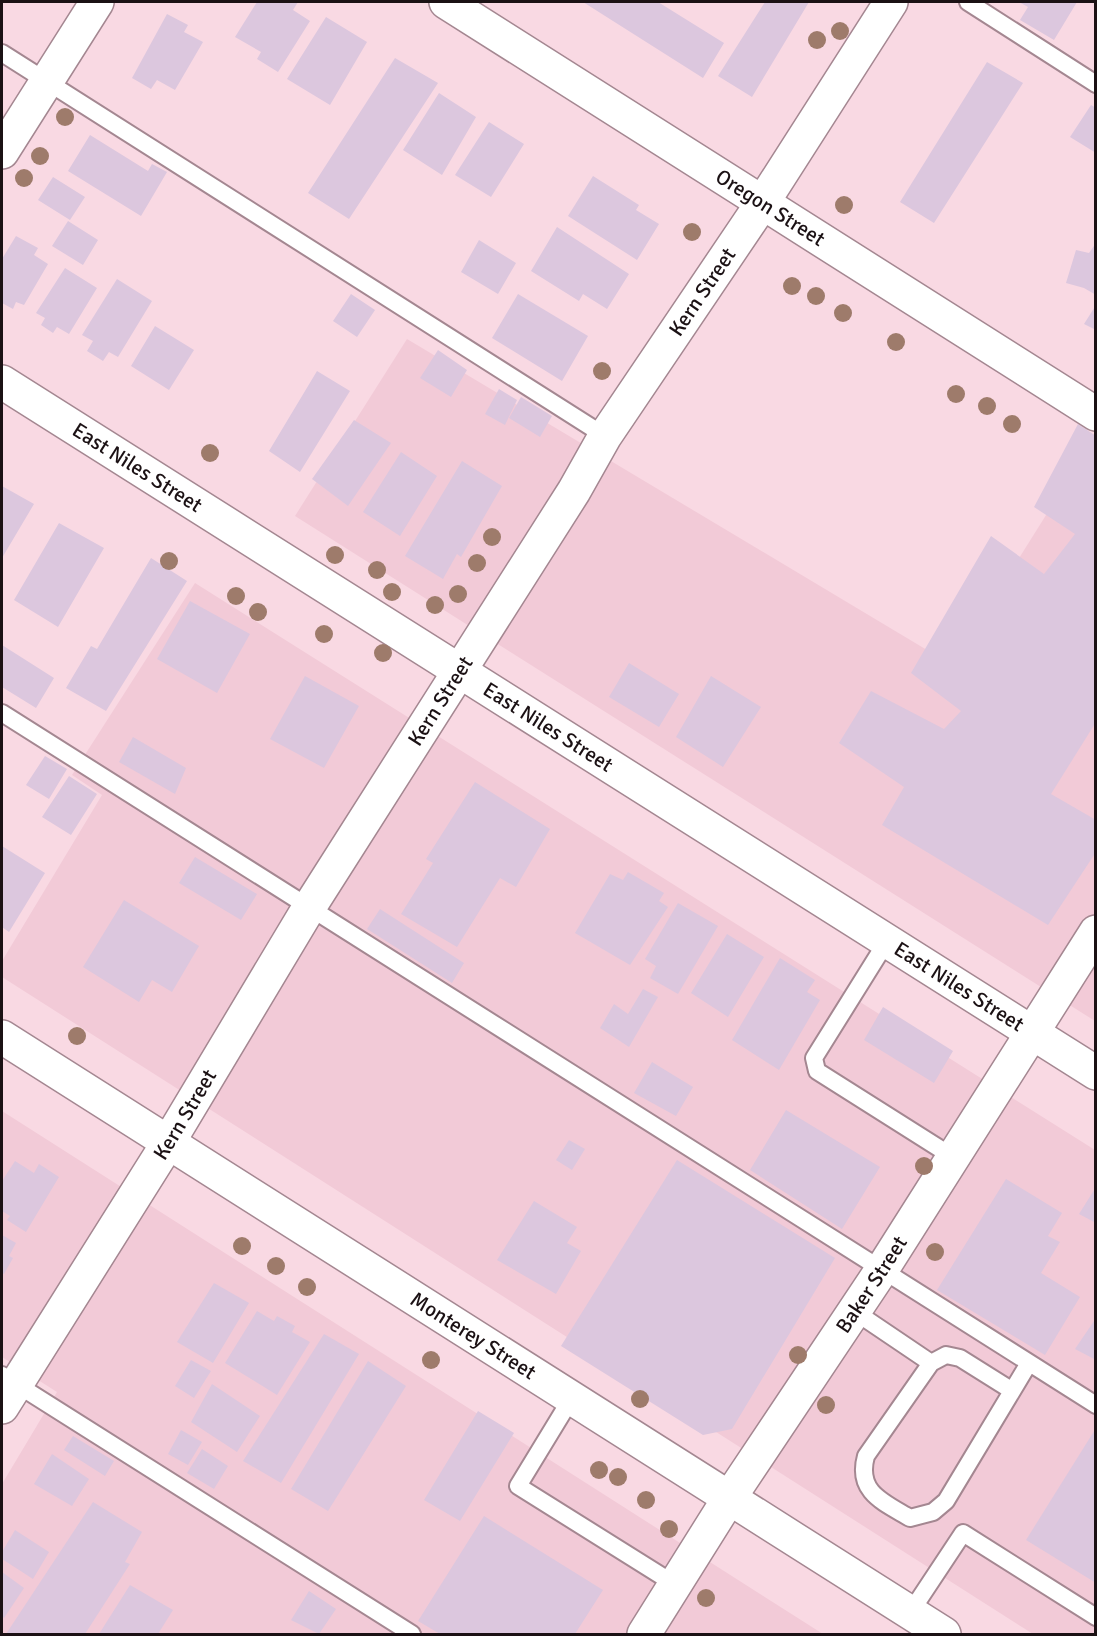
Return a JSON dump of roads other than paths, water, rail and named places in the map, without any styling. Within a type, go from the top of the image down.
[{"type":"street","points":[[2,152],[97,2]]},
{"type":"street","name":"Oregon Street","points":[[446,2],[1095,414]]},
{"type":"street","name":"Kern Street","points":[[6,1389],[168,1143],[310,906],[574,491],[605,436],[763,202],[891,2]]},
{"type":"street","name":"East Niles Street","points":[[2,382],[1095,1073]]},
{"type":"street","name":"Baker Street","points":[[644,1635],[728,1500],[881,1271],[1095,932]]},
{"type":"street","name":"Monterey Street","points":[[2,1037],[944,1635]]},
{"type":"lane","points":[[968,2],[1095,84]]},
{"type":"lane","points":[[2,52],[605,436]]},
{"type":"lane","points":[[2,712],[1095,1405]]},
{"type":"lane","points":[[887,941],[814,1058],[817,1071],[953,1157]]},
{"type":"lane","points":[[854,1311],[930,1363]]},
{"type":"lane","points":[[1011,1390],[960,1358],[946,1356],[930,1363],[866,1456],[862,1471],[866,1486],[885,1504],[910,1518],[933,1512],[946,1500],[1011,1390],[1029,1364]]},
{"type":"lane","points":[[6,1389],[412,1635]]},
{"type":"lane","points":[[571,1400],[518,1486],[676,1585]]},
{"type":"lane","points":[[910,1613],[963,1533],[1095,1617]]}]
